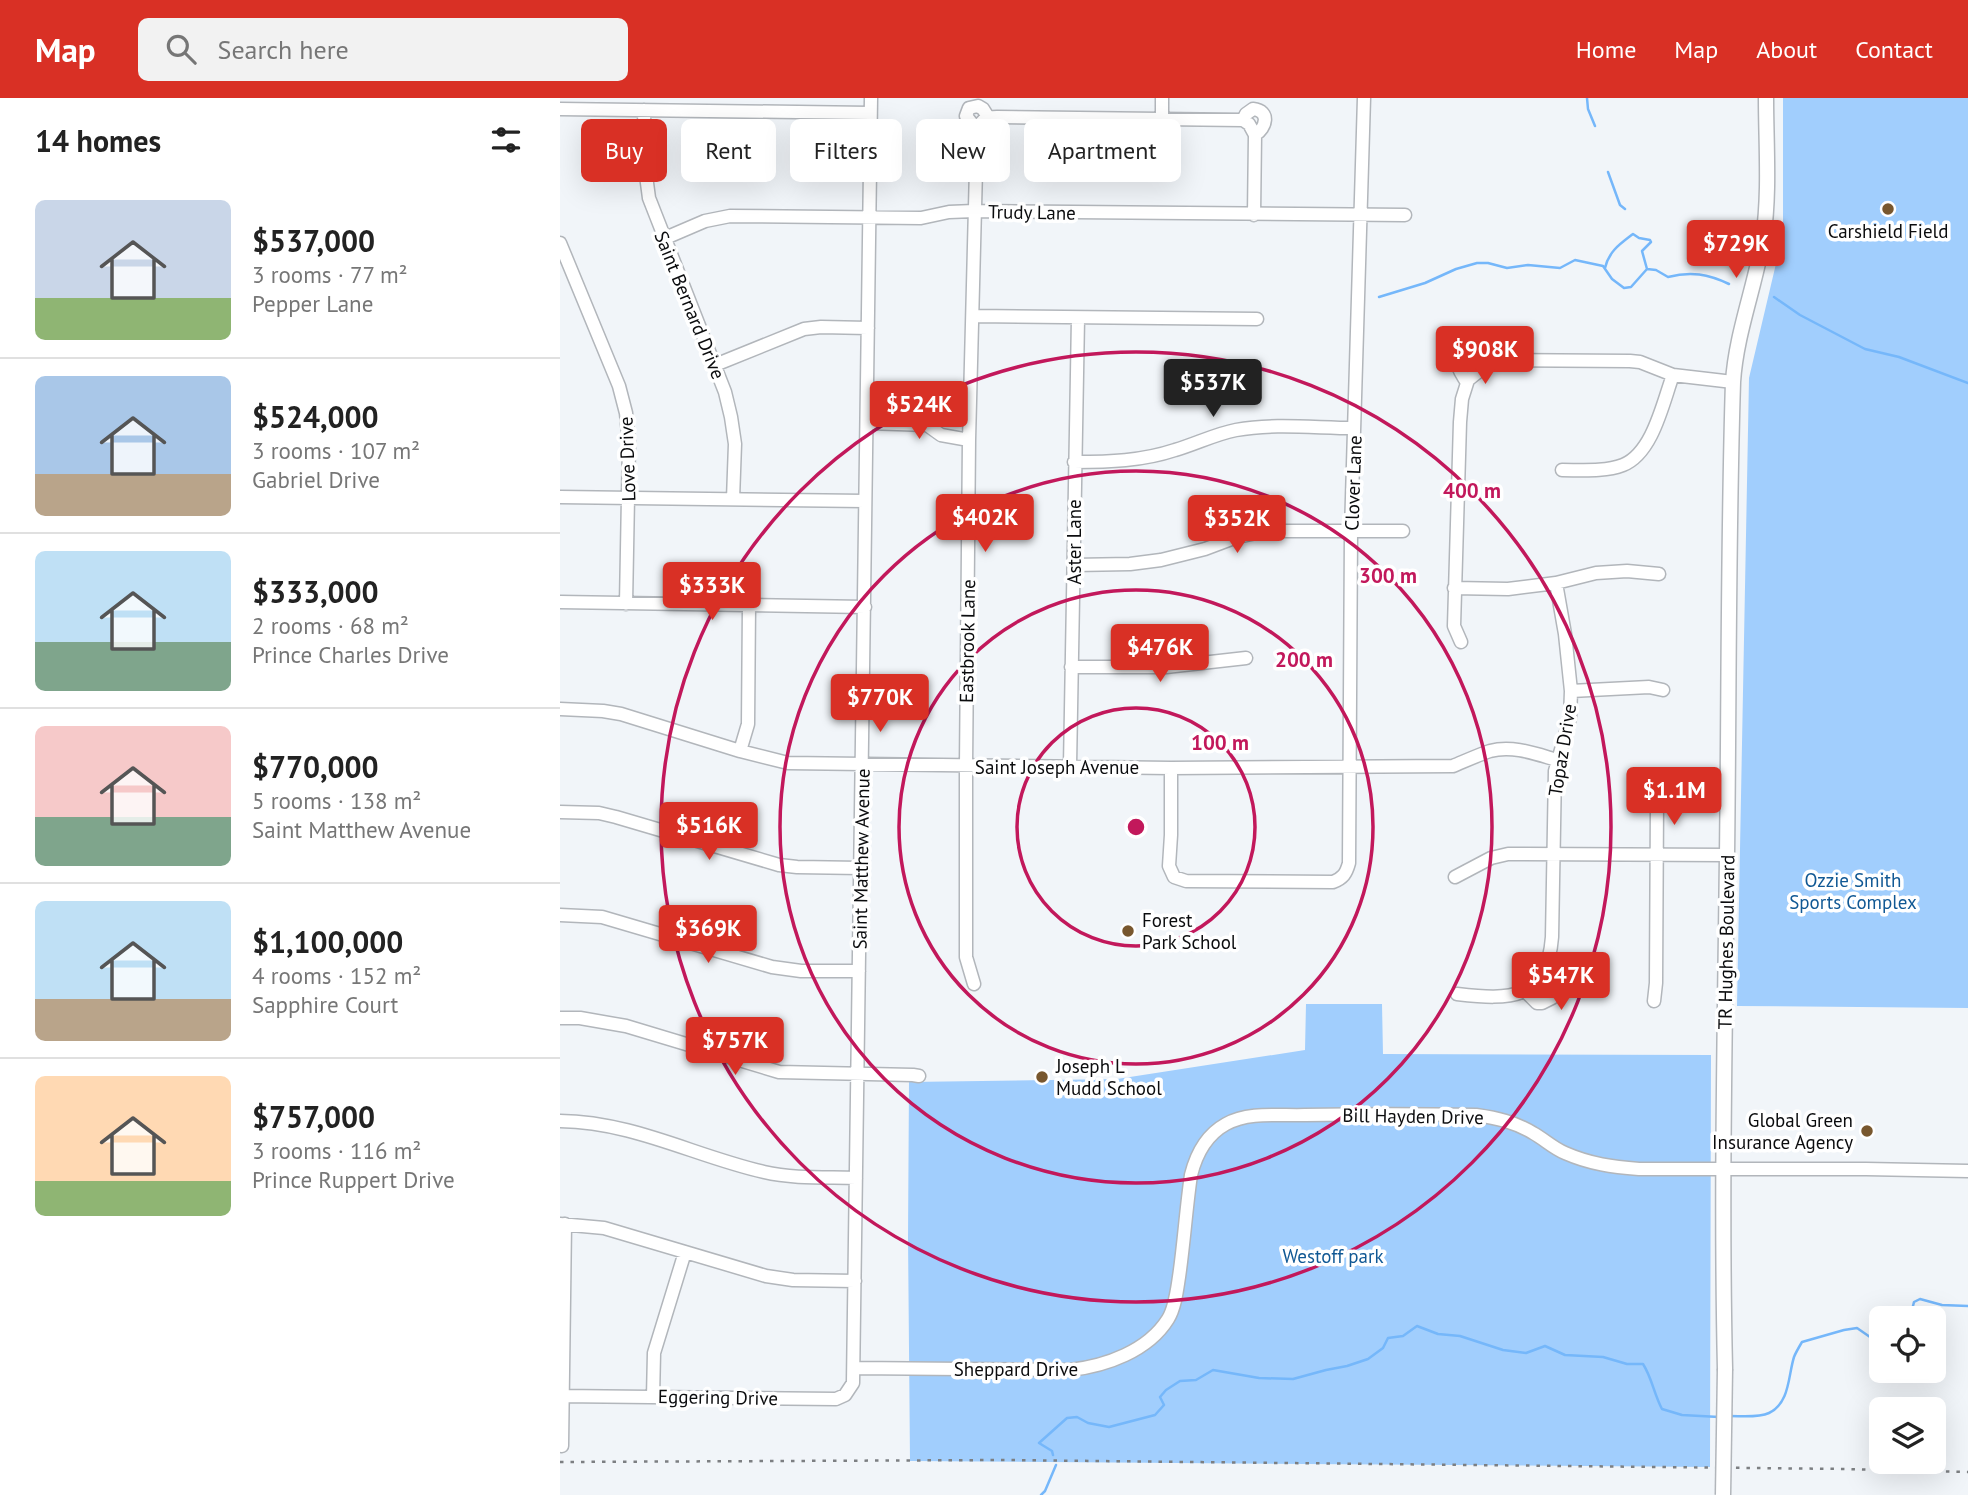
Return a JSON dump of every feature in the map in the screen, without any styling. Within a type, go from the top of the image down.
[{"type":"main road","name":"TR Hughes Boulevard","points":[[1723,1495],[1726,1369],[1723,1168],[1728,589],[1733,382],[1735,360],[1765,225],[1766,98]]},
{"type":"street","name":"Saint Matthew Avenue","points":[[854,1368],[871,98]]},
{"type":"street","points":[[1162,119],[1163,98]]},
{"type":"street","name":"Clover Lane","points":[[1171,768],[1169,866],[1174,877],[1186,881],[1333,882],[1342,878],[1347,871],[1351,531],[1364,98]]},
{"type":"street","points":[[560,109],[870,113]]},
{"type":"street","name":"Saint Bernard Drive","points":[[644,110],[645,168],[649,198],[725,392],[735,444],[733,499]]},
{"type":"street","points":[[1181,121],[1249,127],[1254,215]]},
{"type":"street","name":"Eastbrook Lane","points":[[974,984],[966,957],[966,766],[974,211],[982,123],[1024,122]]},
{"type":"street","name":"Trudy Lane","points":[[663,239],[705,220],[730,216],[920,218],[948,212],[974,211],[1405,215]]},
{"type":"street","name":"Love Drive","points":[[560,243],[619,386],[626,413],[629,443],[626,604]]},
{"type":"street","points":[[974,316],[1257,319]]},
{"type":"street","name":"Aster Lane","points":[[1070,766],[1077,318]]},
{"type":"street","points":[[715,365],[804,329],[868,328]]},
{"type":"street","points":[[1467,383],[1460,371],[1458,357],[1468,353],[1482,368]]},
{"type":"street","points":[[1461,642],[1454,626],[1454,588],[1460,422],[1462,399],[1468,380],[1488,364],[1506,360],[1613,360],[1640,362],[1674,374],[1733,382]]},
{"type":"street","points":[[1562,470],[1597,470],[1623,465],[1638,456],[1652,433],[1674,374]]},
{"type":"street","points":[[868,423],[927,425],[940,435],[970,440]]},
{"type":"street","points":[[1074,462],[1109,463],[1145,458],[1213,436],[1248,428],[1354,428]]},
{"type":"street","points":[[560,497],[865,501]]},
{"type":"street","points":[[1074,565],[1130,564],[1161,560],[1266,531],[1402,531]]},
{"type":"street","points":[[1454,588],[1508,589],[1556,583],[1596,573],[1627,571],[1659,574]]},
{"type":"street","name":"Topaz Drive","points":[[1457,994],[1505,997],[1525,991],[1537,1003],[1552,998],[1553,990],[1549,982],[1541,977],[1546,970],[1552,946],[1555,771],[1570,718],[1571,691],[1556,583]]},
{"type":"street","points":[[560,602],[865,607]]},
{"type":"street","points":[[740,751],[748,724],[749,606]]},
{"type":"street","points":[[1071,667],[1166,667],[1246,658]]},
{"type":"street","points":[[1571,691],[1649,687],[1663,690]]},
{"type":"street","name":"Saint Joseph Avenue","points":[[560,709],[603,710],[621,714],[788,763],[1171,768],[1453,766],[1489,751],[1502,749],[1529,752],[1557,760]]},
{"type":"street","points":[[1654,1001],[1657,800]]},
{"type":"street","points":[[560,812],[599,813],[616,817],[779,864],[797,867],[861,868]]},
{"type":"street","points":[[1455,877],[1491,858],[1508,854],[1727,855]]},
{"type":"street","points":[[560,915],[602,917],[772,967],[800,971],[859,971]]},
{"type":"street","points":[[1525,991],[1541,977]]},
{"type":"street","points":[[560,1018],[580,1018],[626,1026],[779,1072],[919,1076]]},
{"type":"street","name":"Bill Hayden Drive","points":[[1194,1160],[1216,1131],[1238,1118],[1465,1115],[1514,1123],[1562,1152],[1610,1167],[1968,1171]]},
{"type":"street","points":[[560,1121],[615,1127],[763,1172],[804,1177],[856,1178]]},
{"type":"street","name":"Sheppard Drive","points":[[854,1368],[1070,1370],[1103,1364],[1133,1350],[1151,1338],[1169,1318],[1177,1289],[1194,1160]]},
{"type":"street","points":[[562,1446],[563,1224],[604,1228],[766,1276],[793,1280],[855,1282]]},
{"type":"street","points":[[653,1397],[654,1353],[685,1252]]},
{"type":"street","name":"Eggering Drive","points":[[561,1396],[836,1399],[850,1390],[854,1368]]},
{"type":"green space","name":"Ozzie Smith Sports Complex","points":[[1783,98],[1968,98],[1968,1008],[1737,1006],[1749,378],[1783,234]]},
{"type":"green space","name":"Westoff park","points":[[1306,1004],[1382,1004],[1383,1054],[1711,1055],[1710,1467],[910,1461],[909,1082],[1117,1079],[1305,1050]]},
{"type":"waterway","points":[[1587,98],[1595,126]]},
{"type":"waterway","points":[[1608,172],[1620,205],[1625,209]]},
{"type":"waterway","points":[[1605,268],[1612,252],[1633,234],[1651,242],[1642,251],[1647,269]]},
{"type":"waterway","points":[[1379,297],[1477,263],[1507,268],[1528,265],[1560,268],[1575,260],[1603,266],[1612,279],[1624,288],[1631,287],[1647,269]]},
{"type":"waterway","points":[[1647,269],[1656,270],[1668,277],[1699,274],[1729,284]]},
{"type":"waterway","points":[[1774,297],[1800,315],[1865,349],[1899,357],[1968,383]]},
{"type":"waterway","points":[[1913,1306],[1914,1302],[1920,1299],[1942,1305],[1968,1306]]},
{"type":"waterway","points":[[1053,1455],[1052,1451],[1039,1443],[1067,1418],[1077,1417],[1088,1423],[1109,1427],[1155,1415],[1164,1405],[1160,1397],[1166,1390],[1180,1381],[1196,1380],[1213,1370],[1259,1378],[1293,1379],[1347,1366],[1368,1359],[1383,1348],[1388,1338],[1403,1336],[1417,1326],[1503,1350],[1526,1353],[1545,1346],[1565,1355],[1603,1357],[1627,1364],[1643,1364],[1662,1409],[1682,1415],[1719,1417]]},
{"type":"waterway","points":[[1730,1416],[1760,1416],[1776,1409],[1785,1396],[1794,1357],[1802,1342],[1857,1328],[1869,1336]]},
{"type":"waterway","points":[[1041,1495],[1056,1465]]},
{"type":"railway","points":[[560,1462],[1004,1460],[1968,1472]]},
{"type":"place","name":"Carshield Field","points":[[1888,209]]},
{"type":"place","name":"Forest Park School","points":[[1128,931]]},
{"type":"place","name":"Joseph L Mudd School","points":[[1042,1077]]},
{"type":"place","name":"Global Green Insurance Agency","points":[[1867,1131]]}]
